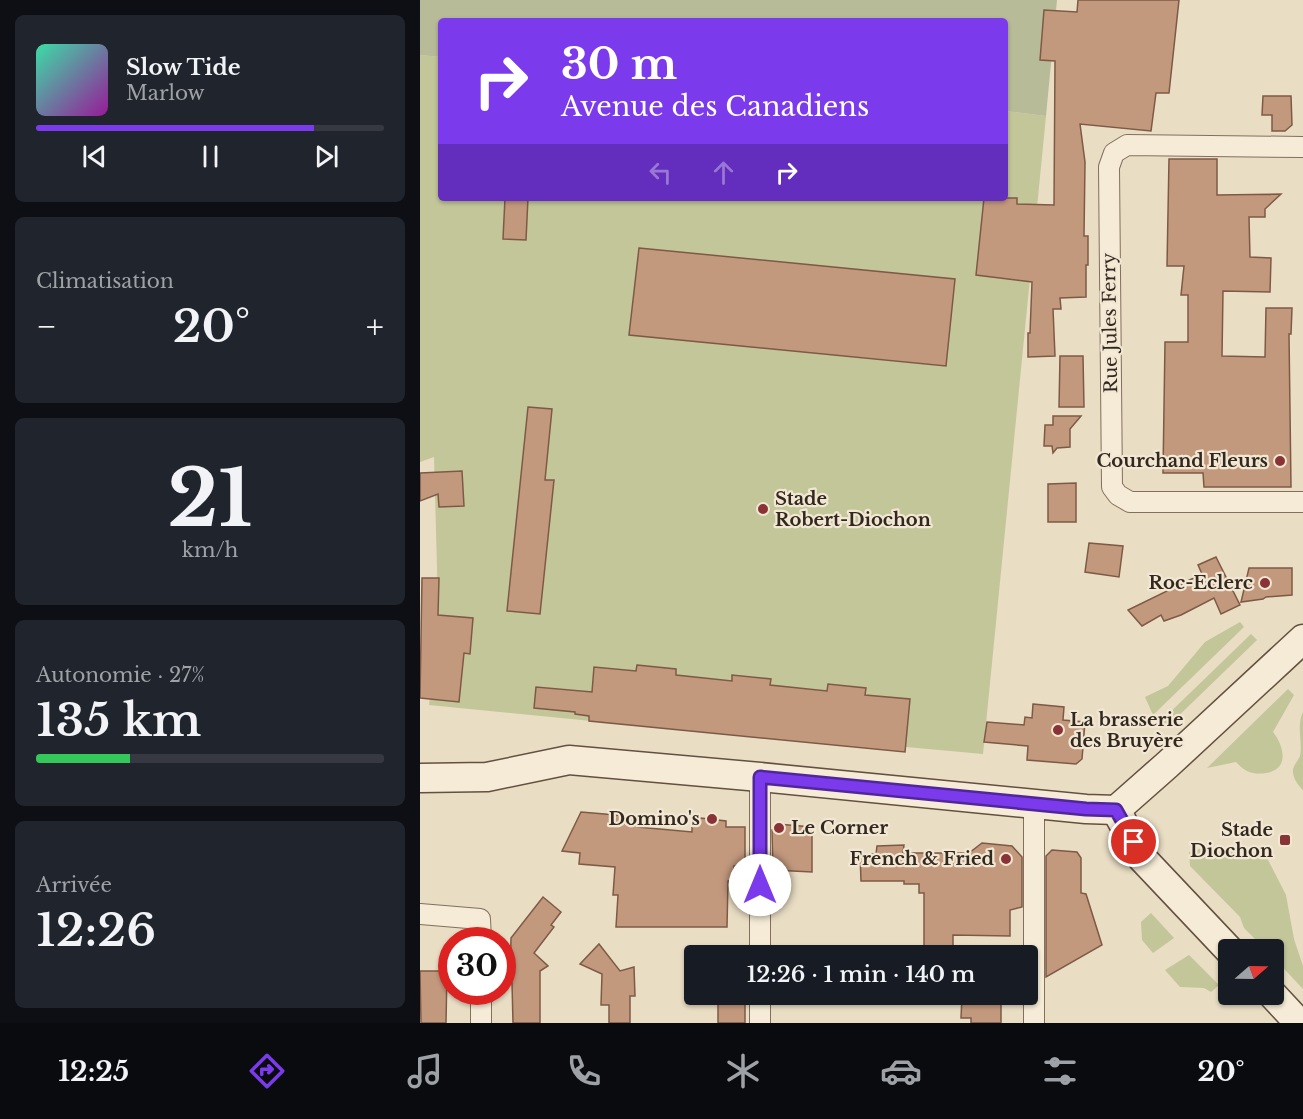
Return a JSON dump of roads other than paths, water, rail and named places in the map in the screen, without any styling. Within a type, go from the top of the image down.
[{"type":"main road","points":[[420,778],[487,777],[569,760],[1116,810],[1303,639]]},
{"type":"main road","points":[[1116,810],[1142,858],[1219,939]]},
{"type":"main road","points":[[1282,1005],[1299,1023]]},
{"type":"street","name":"Rue Jules Ferry","points":[[1303,147],[1127,145],[1114,153],[1108,167],[1112,487],[1118,495],[1130,502],[1303,502]]},
{"type":"street","points":[[760,777],[760,945]]},
{"type":"street","points":[[1034,803],[1034,1023]]},
{"type":"street","points":[[420,914],[480,920],[480,927]]},
{"type":"street","points":[[481,1005],[481,1023]]},
{"type":"street","points":[[760,1005],[760,1023]]},
{"type":"place","name":"Courchand Fleurs","points":[[1280,461]]},
{"type":"place","name":"Stade Robert-Diochon","points":[[763,509]]},
{"type":"place","name":"Roc-Eclerc","points":[[1265,583]]},
{"type":"place","name":"La brasserie des Bruyère","points":[[1058,730]]},
{"type":"place","name":"Domino's","points":[[712,819]]},
{"type":"place","name":"Le Corner","points":[[779,828]]},
{"type":"place","name":"Stade Diochon","points":[[1285,840]]},
{"type":"place","name":"French & Fried","points":[[1006,859]]}]
